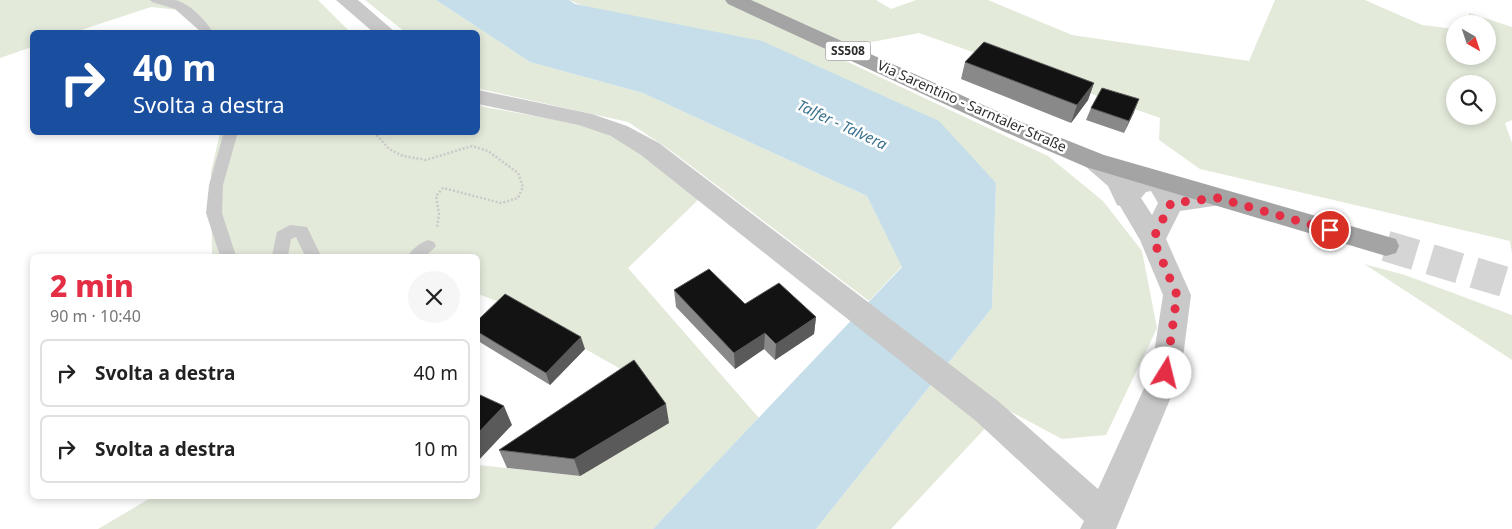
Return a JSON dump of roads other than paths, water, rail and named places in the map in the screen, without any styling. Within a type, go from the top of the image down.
[{"type":"main road","name":"Via Sarentino - Sarntaler Straße","points":[[734,0],[1014,128],[1095,161],[1157,180]]},
{"type":"main road","name":"SS508","points":[[1157,180],[1386,246]]},
{"type":"street","points":[[346,0],[383,30]]},
{"type":"street","points":[[480,98],[584,119],[619,131],[650,149],[987,411],[1100,522],[1166,373],[1177,295],[1153,239],[1126,199],[1117,180],[1095,161]]},
{"type":"street","points":[[1126,199],[1137,186],[1157,180],[1171,203]]},
{"type":"street","points":[[1171,203],[1218,198]]},
{"type":"street","points":[[1153,239],[1171,203]]},
{"type":"lane","points":[[156,0],[174,2],[186,9],[204,30]]},
{"type":"lane","points":[[227,254],[214,213],[216,184],[230,135]]},
{"type":"lane","points":[[280,254],[283,236],[290,230],[301,231],[311,254]]},
{"type":"water","name":"Talfer - Talvera","points":[[436,0],[569,0],[575,4],[762,41],[939,121],[996,183],[992,308],[816,529],[653,529],[902,267],[867,196],[643,93],[530,62]]},
{"type":"tunnel","points":[[1386,246],[1512,284]]}]
